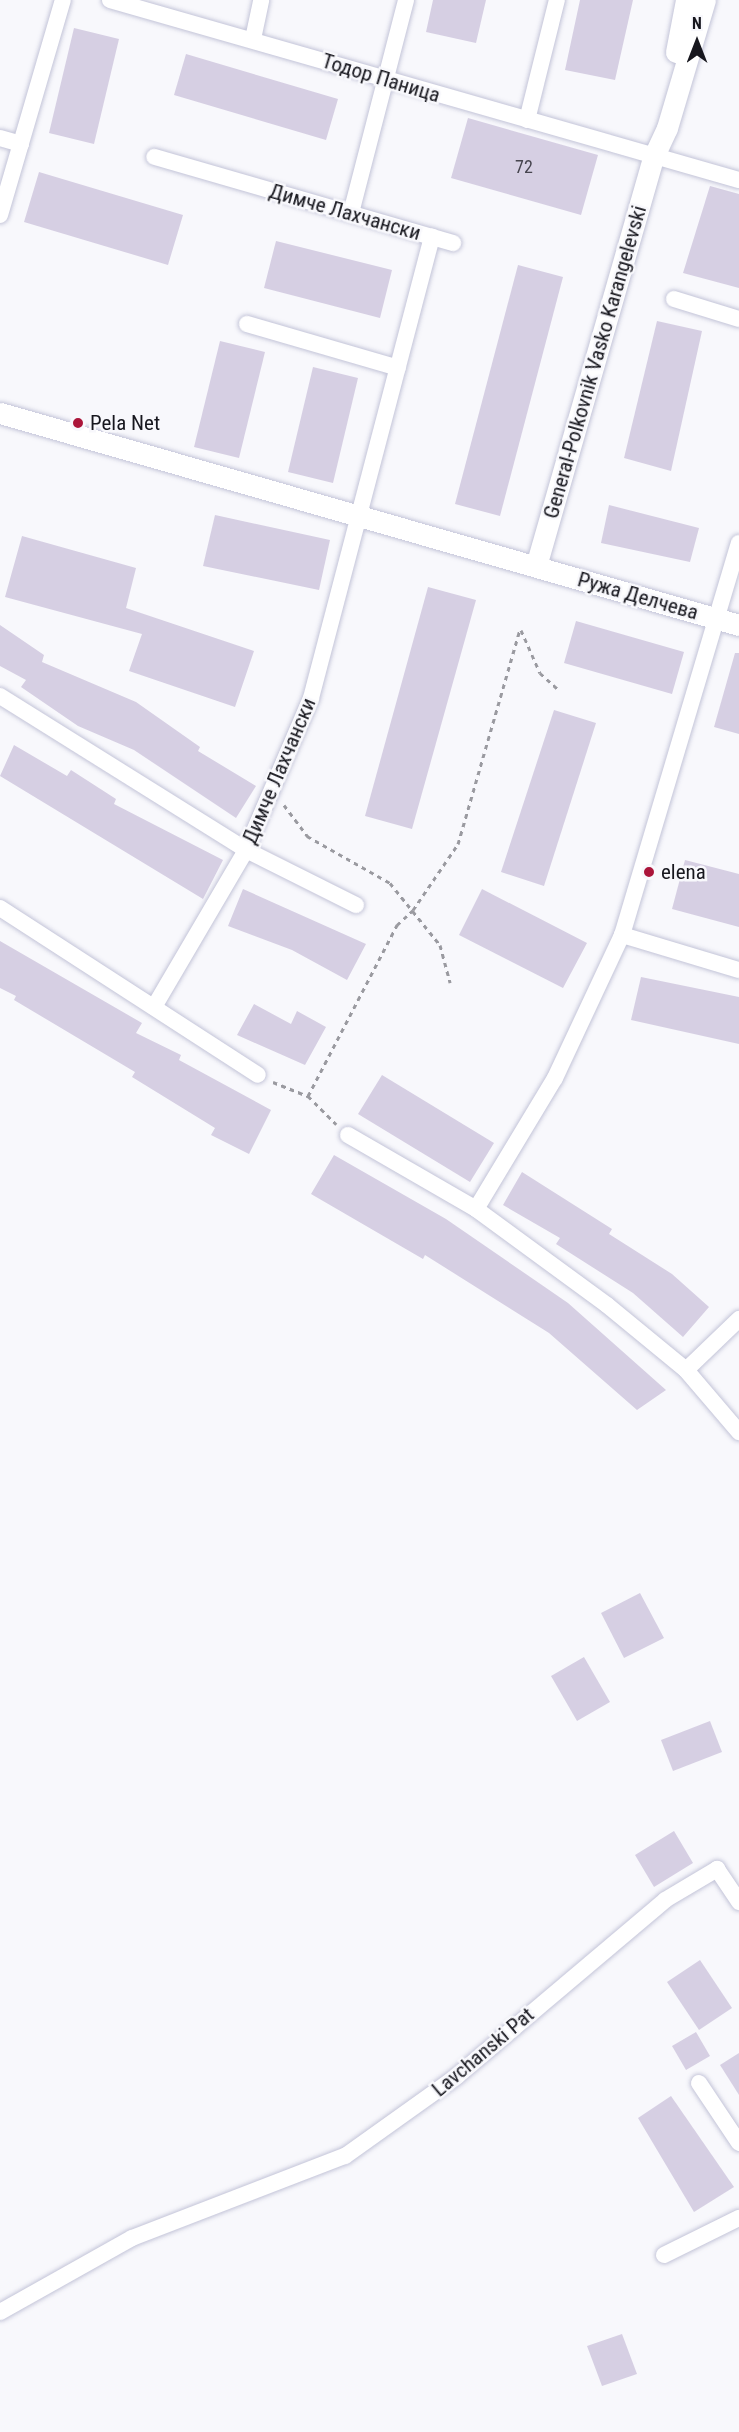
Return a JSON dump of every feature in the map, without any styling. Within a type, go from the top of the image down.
[{"type":"street","points":[[0,215],[63,0]]},
{"type":"street","name":"Тодор Паница","points":[[113,0],[253,39],[653,158],[739,180]]},
{"type":"street","points":[[253,39],[261,0]]},
{"type":"street","points":[[351,213],[388,81],[406,0]]},
{"type":"street","points":[[526,120],[557,0]]},
{"type":"street","name":"General-Polkovnik Vasko Karangelevski","points":[[653,158],[656,123],[686,0]]},
{"type":"street","name":"General-Polkovnik Vasko Karangelevski","points":[[536,566],[653,158],[667,128],[705,0]]},
{"type":"street","points":[[0,138],[21,144]]},
{"type":"street","name":"Димче Лахчански","points":[[154,157],[432,237],[311,698],[246,850],[154,1007]]},
{"type":"street","points":[[432,237],[453,243]]},
{"type":"street","points":[[674,299],[739,319]]},
{"type":"street","points":[[247,324],[398,368]]},
{"type":"street","points":[[0,413],[536,566]]},
{"type":"street","points":[[476,1209],[555,1078],[622,935],[739,543]]},
{"type":"street","name":"Ружа Делчева","points":[[536,566],[739,625]]},
{"type":"street","points":[[0,696],[246,850],[356,905]]},
{"type":"street","points":[[0,908],[258,1075]]},
{"type":"street","points":[[622,935],[739,970]]},
{"type":"street","points":[[348,1135],[476,1209],[686,1370],[739,1432]]},
{"type":"street","points":[[686,1370],[739,1320]]},
{"type":"street","name":"Lavchanski Pat","points":[[0,2312],[132,2238],[303,2175],[404,2118],[665,1900],[717,1869],[739,1902]]},
{"type":"street","points":[[699,2083],[739,2143]]},
{"type":"street","points":[[664,2255],[739,2218]]},
{"type":"path","points":[[308,1096],[397,925],[413,910],[458,844],[520,629],[540,673],[558,689]]},
{"type":"path","points":[[272,790],[307,836],[390,883],[440,945],[450,983]]},
{"type":"path","points":[[258,1075],[308,1096],[348,1135]]},
{"type":"building","points":[[433,0],[486,0],[476,43],[426,32]]},
{"type":"building","points":[[580,0],[633,0],[615,80],[565,70]]},
{"type":"building","points":[[74,28],[119,39],[94,144],[49,133]]},
{"type":"building","points":[[186,54],[338,99],[326,140],[174,95]]},
{"type":"building","points":[[468,118],[598,155],[581,215],[451,178]]},
{"type":"building","points":[[39,172],[183,215],[168,265],[24,222]]},
{"type":"building","points":[[710,186],[739,194],[739,288],[683,273]]},
{"type":"building","points":[[276,241],[392,270],[380,318],[264,288]]},
{"type":"building","points":[[518,265],[563,277],[500,516],[455,504]]},
{"type":"building","points":[[657,321],[702,331],[671,471],[624,458]]},
{"type":"building","points":[[220,341],[265,352],[239,458],[194,447]]},
{"type":"building","points":[[313,367],[358,378],[333,483],[288,472]]},
{"type":"building","points":[[609,505],[699,528],[690,562],[601,543]]},
{"type":"building","points":[[215,515],[330,540],[319,590],[203,566]]},
{"type":"building","points":[[22,536],[136,568],[126,608],[254,651],[235,707],[129,671],[142,634],[5,597]]},
{"type":"building","points":[[428,587],[476,600],[412,829],[365,816]]},
{"type":"building","points":[[576,621],[684,652],[672,694],[564,663]]},
{"type":"building","points":[[0,625],[44,655],[42,662],[136,702],[200,747],[198,751],[256,786],[236,818],[134,750],[78,726],[21,687],[26,680],[0,666]]},
{"type":"building","points":[[735,653],[739,653],[739,734],[714,727]]},
{"type":"building","points":[[554,710],[596,723],[544,886],[501,872]]},
{"type":"building","points":[[14,745],[67,776],[71,770],[116,799],[114,804],[223,860],[203,899],[0,776]]},
{"type":"building","points":[[685,860],[739,874],[739,927],[672,909]]},
{"type":"building","points":[[243,889],[366,944],[347,980],[292,950],[228,926]]},
{"type":"building","points":[[482,889],[587,943],[563,988],[459,935]]},
{"type":"building","points":[[0,941],[142,1023],[136,1033],[181,1055],[179,1060],[271,1110],[249,1154],[211,1135],[215,1128],[132,1077],[135,1072],[14,1000],[16,996],[0,988]]},
{"type":"building","points":[[641,977],[739,997],[739,1044],[631,1020]]},
{"type":"building","points":[[254,1004],[291,1024],[297,1011],[326,1027],[305,1065],[237,1035]]},
{"type":"building","points":[[382,1075],[494,1143],[470,1182],[358,1114]]},
{"type":"building","points":[[334,1155],[446,1219],[568,1303],[666,1390],[637,1410],[549,1333],[425,1255],[423,1259],[311,1194]]},
{"type":"building","points":[[522,1172],[612,1229],[609,1234],[672,1274],[709,1307],[683,1337],[633,1293],[556,1244],[560,1238],[503,1205]]},
{"type":"building","points":[[640,1593],[664,1638],[624,1658],[601,1613]]},
{"type":"building","points":[[584,1657],[610,1702],[577,1721],[551,1676]]},
{"type":"building","points":[[710,1721],[722,1752],[673,1771],[661,1740]]},
{"type":"building","points":[[674,1831],[693,1863],[654,1887],[635,1855]]},
{"type":"building","points":[[700,1960],[732,2008],[699,2030],[667,1982]]},
{"type":"building","points":[[696,2032],[710,2056],[686,2070],[672,2046]]},
{"type":"building","points":[[739,2053],[739,2095],[720,2065]]},
{"type":"building","points":[[671,2096],[734,2187],[694,2212],[638,2118]]},
{"type":"building","points":[[622,2334],[637,2374],[602,2386],[587,2346]]},
{"type":"place","name":"Pela Net","points":[[78,423]]},
{"type":"place","name":"elena","points":[[649,872]]}]
